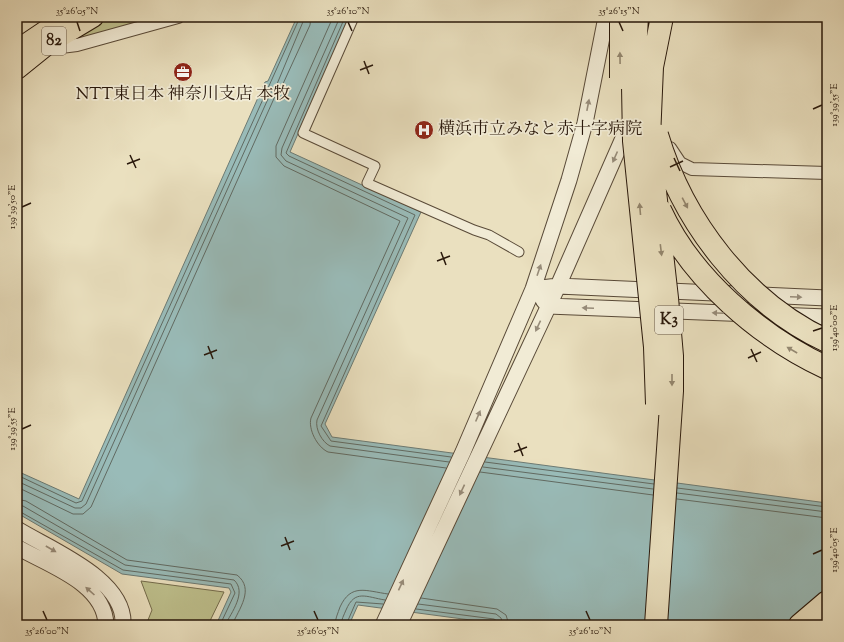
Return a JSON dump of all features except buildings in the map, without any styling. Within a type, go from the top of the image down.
[{"type":"highway","points":[[621,17],[620,64],[625,110],[639,163],[661,213],[690,258],[729,302],[768,334],[788,348],[827,368]]},
{"type":"highway","name":"K3","points":[[637,17],[633,86],[634,141],[655,347],[658,399],[656,451],[644,625]]},
{"type":"highway","points":[[648,17],[646,66],[651,111],[665,160],[687,208],[712,246],[746,284],[782,313],[827,341]]},
{"type":"highway","name":"K3","points":[[656,625],[672,391],[672,356],[667,298],[649,138],[652,67],[662,17]]},
{"type":"highway","points":[[800,625],[827,602]]},
{"type":"main road","name":"82","points":[[17,69],[28,46],[66,17]]},
{"type":"main road","name":"82","points":[[28,46],[93,17]]},
{"type":"street","points":[[28,46],[61,47],[78,45],[178,17]]},
{"type":"street","points":[[354,17],[303,134],[375,166],[367,183],[474,230],[489,235],[519,252]]},
{"type":"street","points":[[384,623],[463,452],[533,288],[585,123],[606,17]]},
{"type":"street","points":[[400,624],[478,454],[558,286],[635,110],[672,17]]},
{"type":"street","points":[[635,110],[654,122],[676,159],[687,168],[827,173]]},
{"type":"street","points":[[533,288],[558,286],[827,298]]},
{"type":"street","points":[[533,288],[548,306],[827,317]]},
{"type":"street","points":[[17,530],[88,570],[104,582],[117,598],[121,609],[123,625]]},
{"type":"street","points":[[17,547],[60,570],[90,590],[104,610],[106,625]]},
{"type":"green space","points":[[108,17],[170,17],[72,41],[70,40]]},
{"type":"green space","points":[[141,581],[224,592],[208,625],[146,625],[152,610]]},
{"type":"water","points":[[297,17],[349,17],[290,152],[421,212],[325,424],[332,437],[827,503],[827,625],[508,625],[358,605],[349,625],[216,625],[231,592],[229,588],[122,574],[17,513],[17,471],[79,499],[265,82],[268,81]]},
{"type":"place","name":"NTT東日本 神奈川支店 本牧","points":[[183,72]]},
{"type":"place","name":"横浜市立みなと赤十字病院","points":[[424,130]]}]
